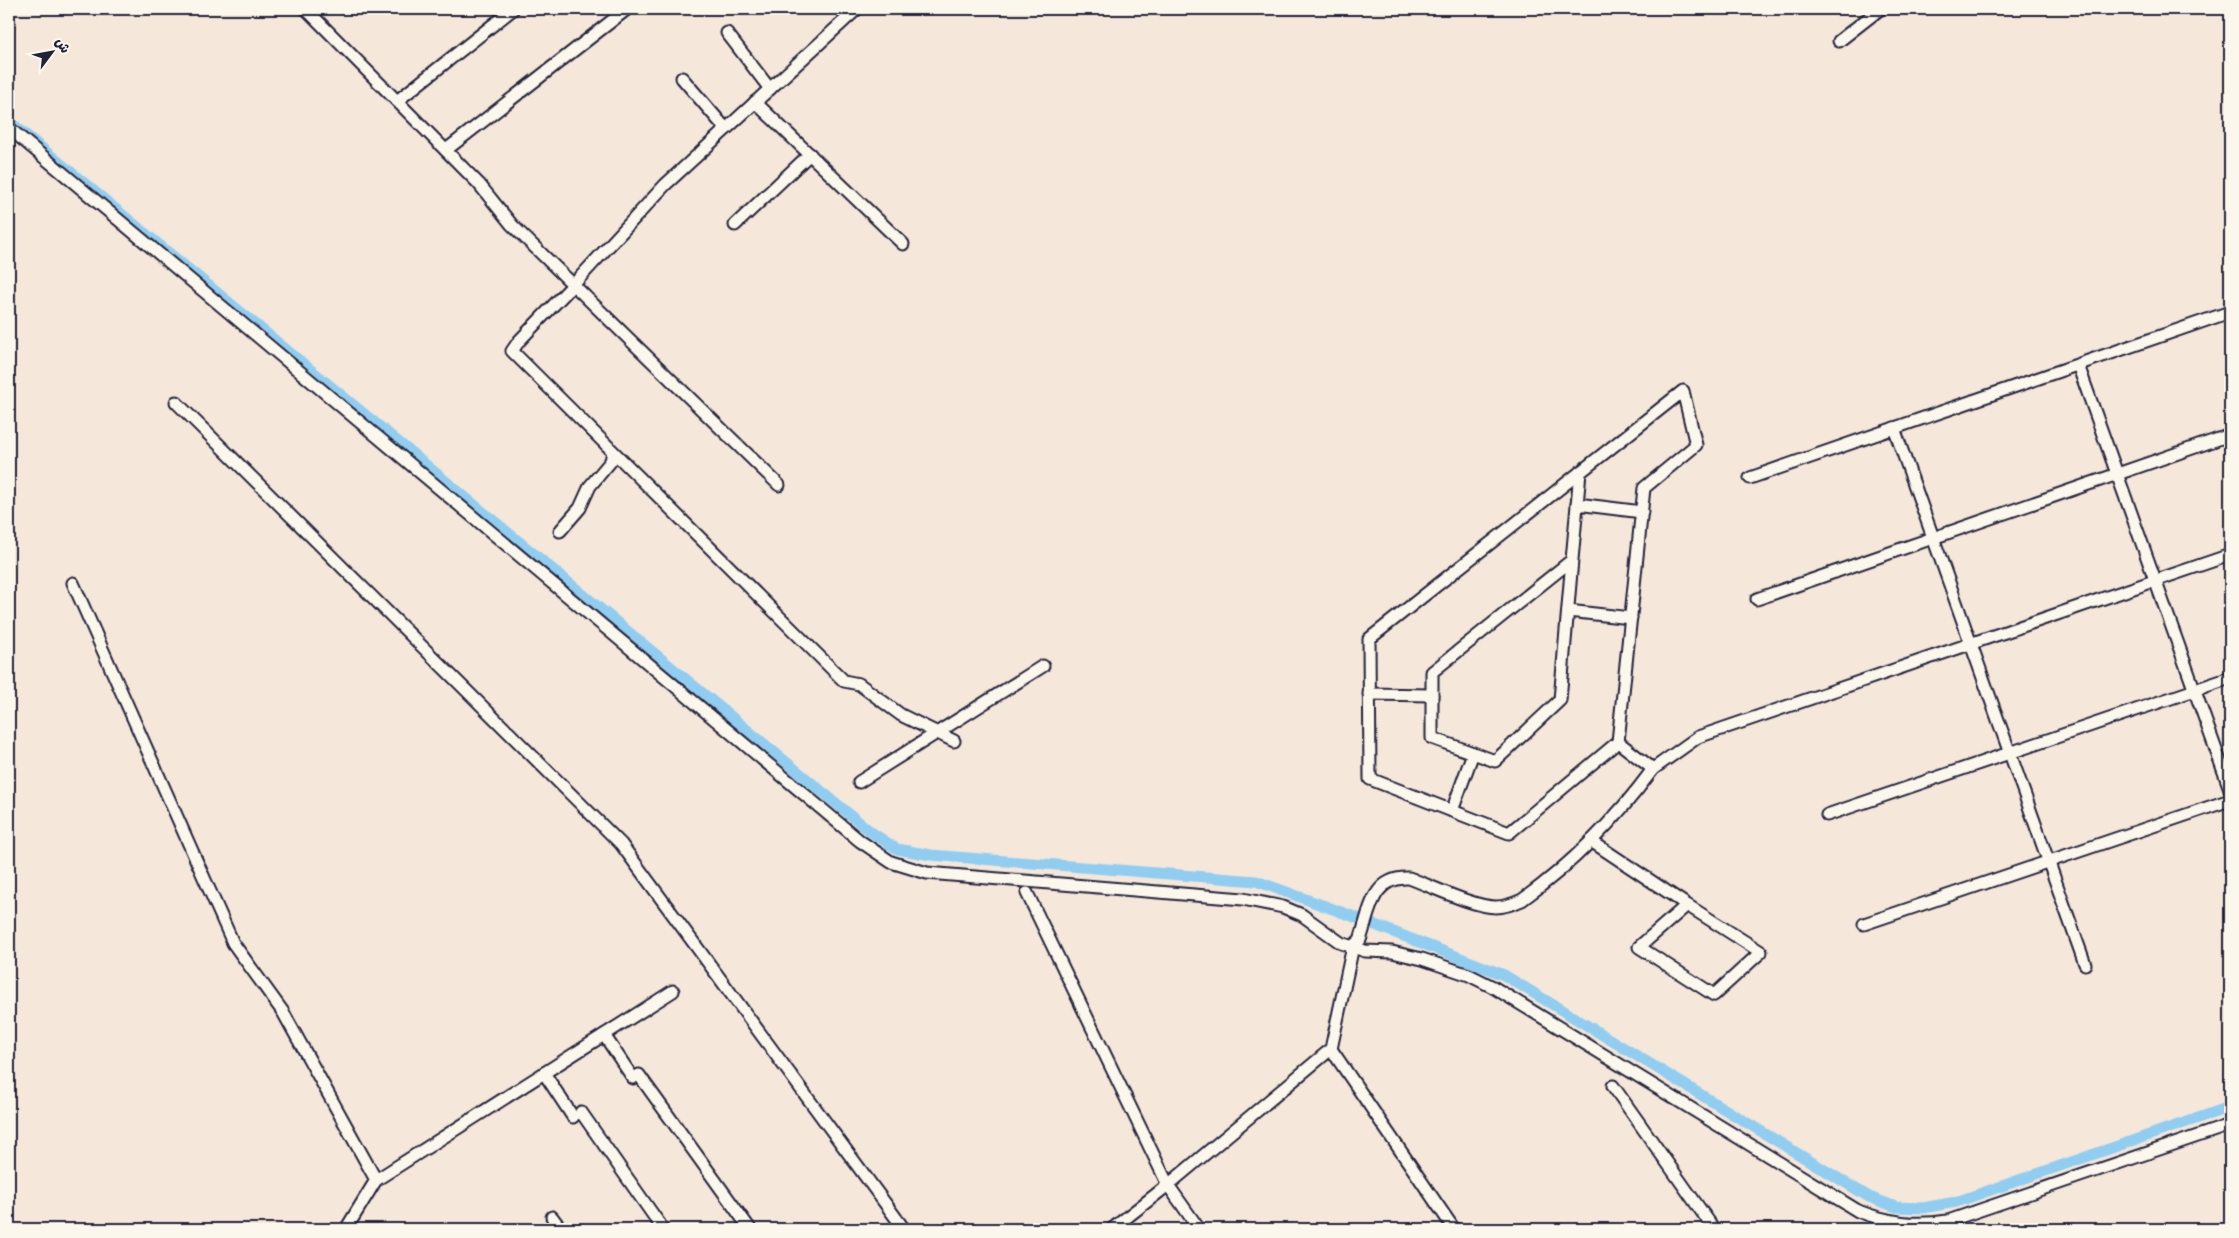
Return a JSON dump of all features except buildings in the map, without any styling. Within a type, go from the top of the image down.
[{"type":"street","points":[[397,101],[513,9]]},
{"type":"street","points":[[446,150],[626,9]]},
{"type":"street","points":[[857,9],[665,185],[573,285],[518,341],[512,351],[844,681],[859,684],[901,715],[954,741]]},
{"type":"street","points":[[1839,41],[1880,9]]},
{"type":"street","points":[[313,11],[397,101],[479,184],[512,225],[779,486]]},
{"type":"street","points":[[727,33],[770,89]]},
{"type":"street","points":[[682,78],[726,129]]},
{"type":"street","points":[[755,102],[903,244]]},
{"type":"street","points":[[9,128],[874,853],[890,862],[927,873],[1263,902],[1302,915],[1341,943],[1356,943],[1365,951],[1392,952],[1422,959],[1460,972],[1493,987],[1849,1206],[1880,1220],[1902,1224],[1926,1224],[1948,1221],[2230,1125]]},
{"type":"street","points":[[736,225],[810,154]]},
{"type":"street","points":[[1750,478],[2230,312]]},
{"type":"street","points":[[2078,365],[2230,789]]},
{"type":"street","points":[[1683,391],[1696,445],[1644,488],[1642,512],[1618,742],[1509,833],[1370,778],[1369,639],[1683,391]]},
{"type":"street","points":[[176,402],[621,844],[904,1229]]},
{"type":"street","points":[[1894,428],[2085,964]]},
{"type":"street","points":[[1757,599],[2230,435]]},
{"type":"street","points":[[560,531],[580,508],[590,486],[611,461],[613,452]]},
{"type":"street","points":[[1572,560],[1432,672],[1432,738],[1495,760],[1560,700],[1580,472]]},
{"type":"street","points":[[1578,504],[1642,512]]},
{"type":"street","points":[[1112,1229],[1168,1185],[1331,1049],[1356,943],[1380,887],[1389,880],[1399,877],[1409,878],[1479,904],[1494,907],[1508,906],[1534,892],[1591,841],[1624,806],[1654,769],[1698,737],[2230,555]]},
{"type":"street","points":[[73,584],[233,943],[283,1012],[376,1180]]},
{"type":"street","points":[[1568,611],[1631,618]]},
{"type":"street","points":[[859,782],[1043,666]]},
{"type":"street","points":[[1827,815],[2230,678]]},
{"type":"street","points":[[1369,694],[1432,695]]},
{"type":"street","points":[[1618,742],[1654,769]]},
{"type":"street","points":[[1452,811],[1473,753]]},
{"type":"street","points":[[1864,924],[2230,800]]},
{"type":"street","points":[[1591,841],[1687,906],[1761,952],[1714,995],[1639,947],[1687,906]]},
{"type":"street","points":[[1027,893],[1168,1185],[1199,1229]]},
{"type":"street","points":[[346,1229],[376,1180],[673,991]]},
{"type":"street","points":[[604,1035],[750,1229]]},
{"type":"street","points":[[1331,1049],[1454,1229]]},
{"type":"street","points":[[544,1073],[663,1229]]},
{"type":"street","points":[[1612,1086],[1714,1229]]},
{"type":"street","points":[[552,1217],[561,1229]]},
{"type":"waterway","points":[[9,121],[871,832],[897,849],[931,855],[1256,881],[1504,975],[1869,1197],[1896,1207],[1923,1208],[1956,1202],[2230,1107]]}]
